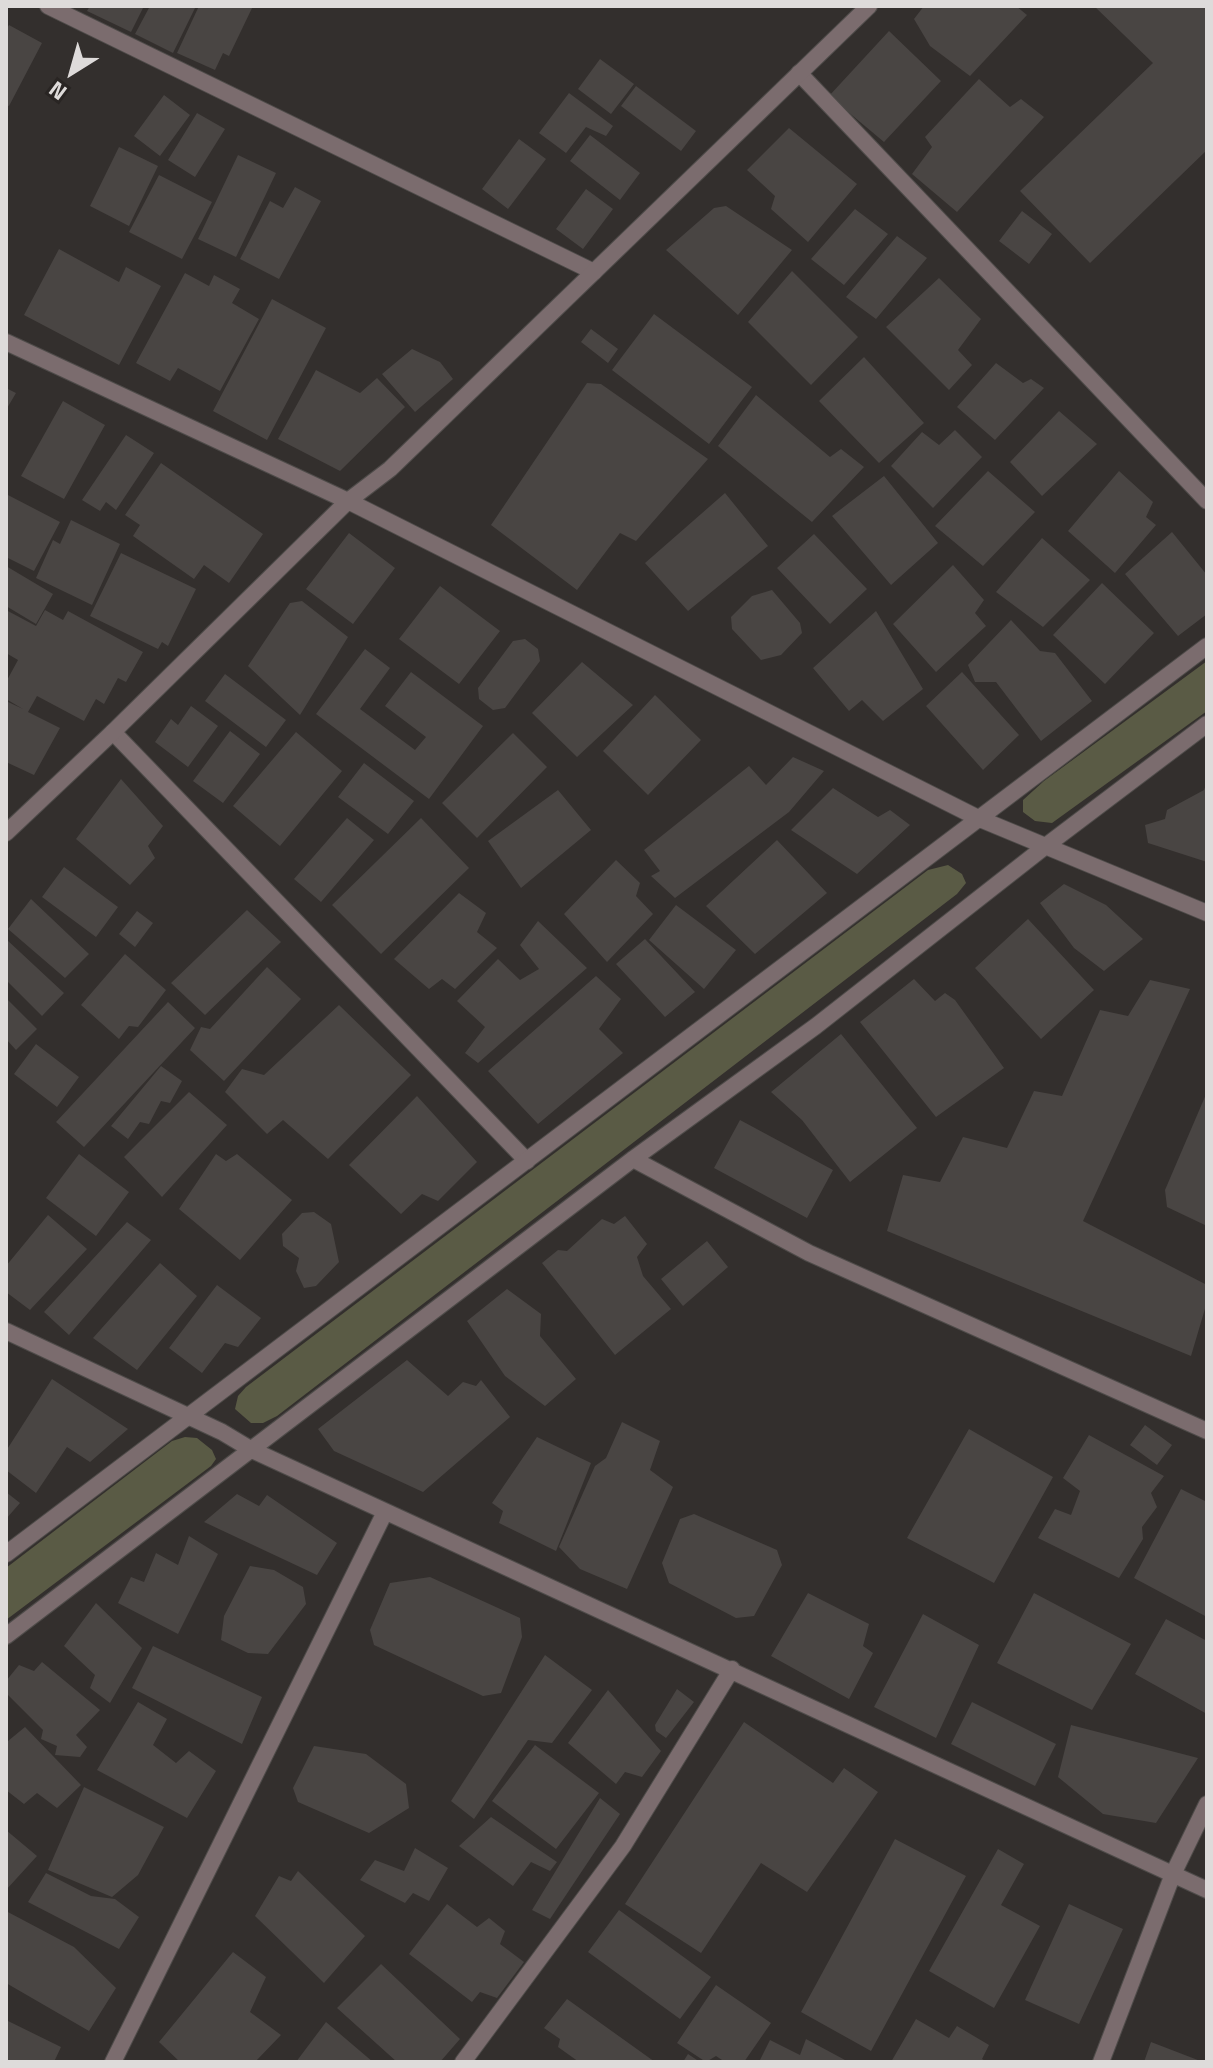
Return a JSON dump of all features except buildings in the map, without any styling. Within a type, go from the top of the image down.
[{"type":"street","points":[[48,6],[594,272]]},
{"type":"street","points":[[6,833],[348,501],[390,469],[869,6]]},
{"type":"street","points":[[799,73],[1207,501]]},
{"type":"street","points":[[6,342],[348,501],[980,819],[1207,913]]},
{"type":"street","points":[[6,1554],[1207,646]]},
{"type":"street","points":[[6,1636],[633,1159],[816,1026],[1207,724]]},
{"type":"street","points":[[113,732],[527,1161]]},
{"type":"street","points":[[633,1159],[809,1253],[1207,1431]]},
{"type":"street","points":[[6,1331],[385,1512],[1207,1890]]},
{"type":"street","points":[[113,2062],[385,1512]]},
{"type":"street","points":[[463,2062],[623,1846],[732,1669]]},
{"type":"street","points":[[1101,2062],[1173,1874],[1207,1804]]},
{"type":"green space","points":[[1207,661],[1207,711],[1052,823],[1035,821],[1023,812],[1023,800],[1044,781]]},
{"type":"green space","points":[[948,865],[962,874],[966,883],[957,894],[277,1416],[263,1423],[251,1423],[235,1409],[238,1396],[246,1387],[928,870]]},
{"type":"green space","points":[[185,1437],[197,1438],[212,1450],[216,1459],[211,1466],[6,1620],[6,1568],[172,1441]]}]
